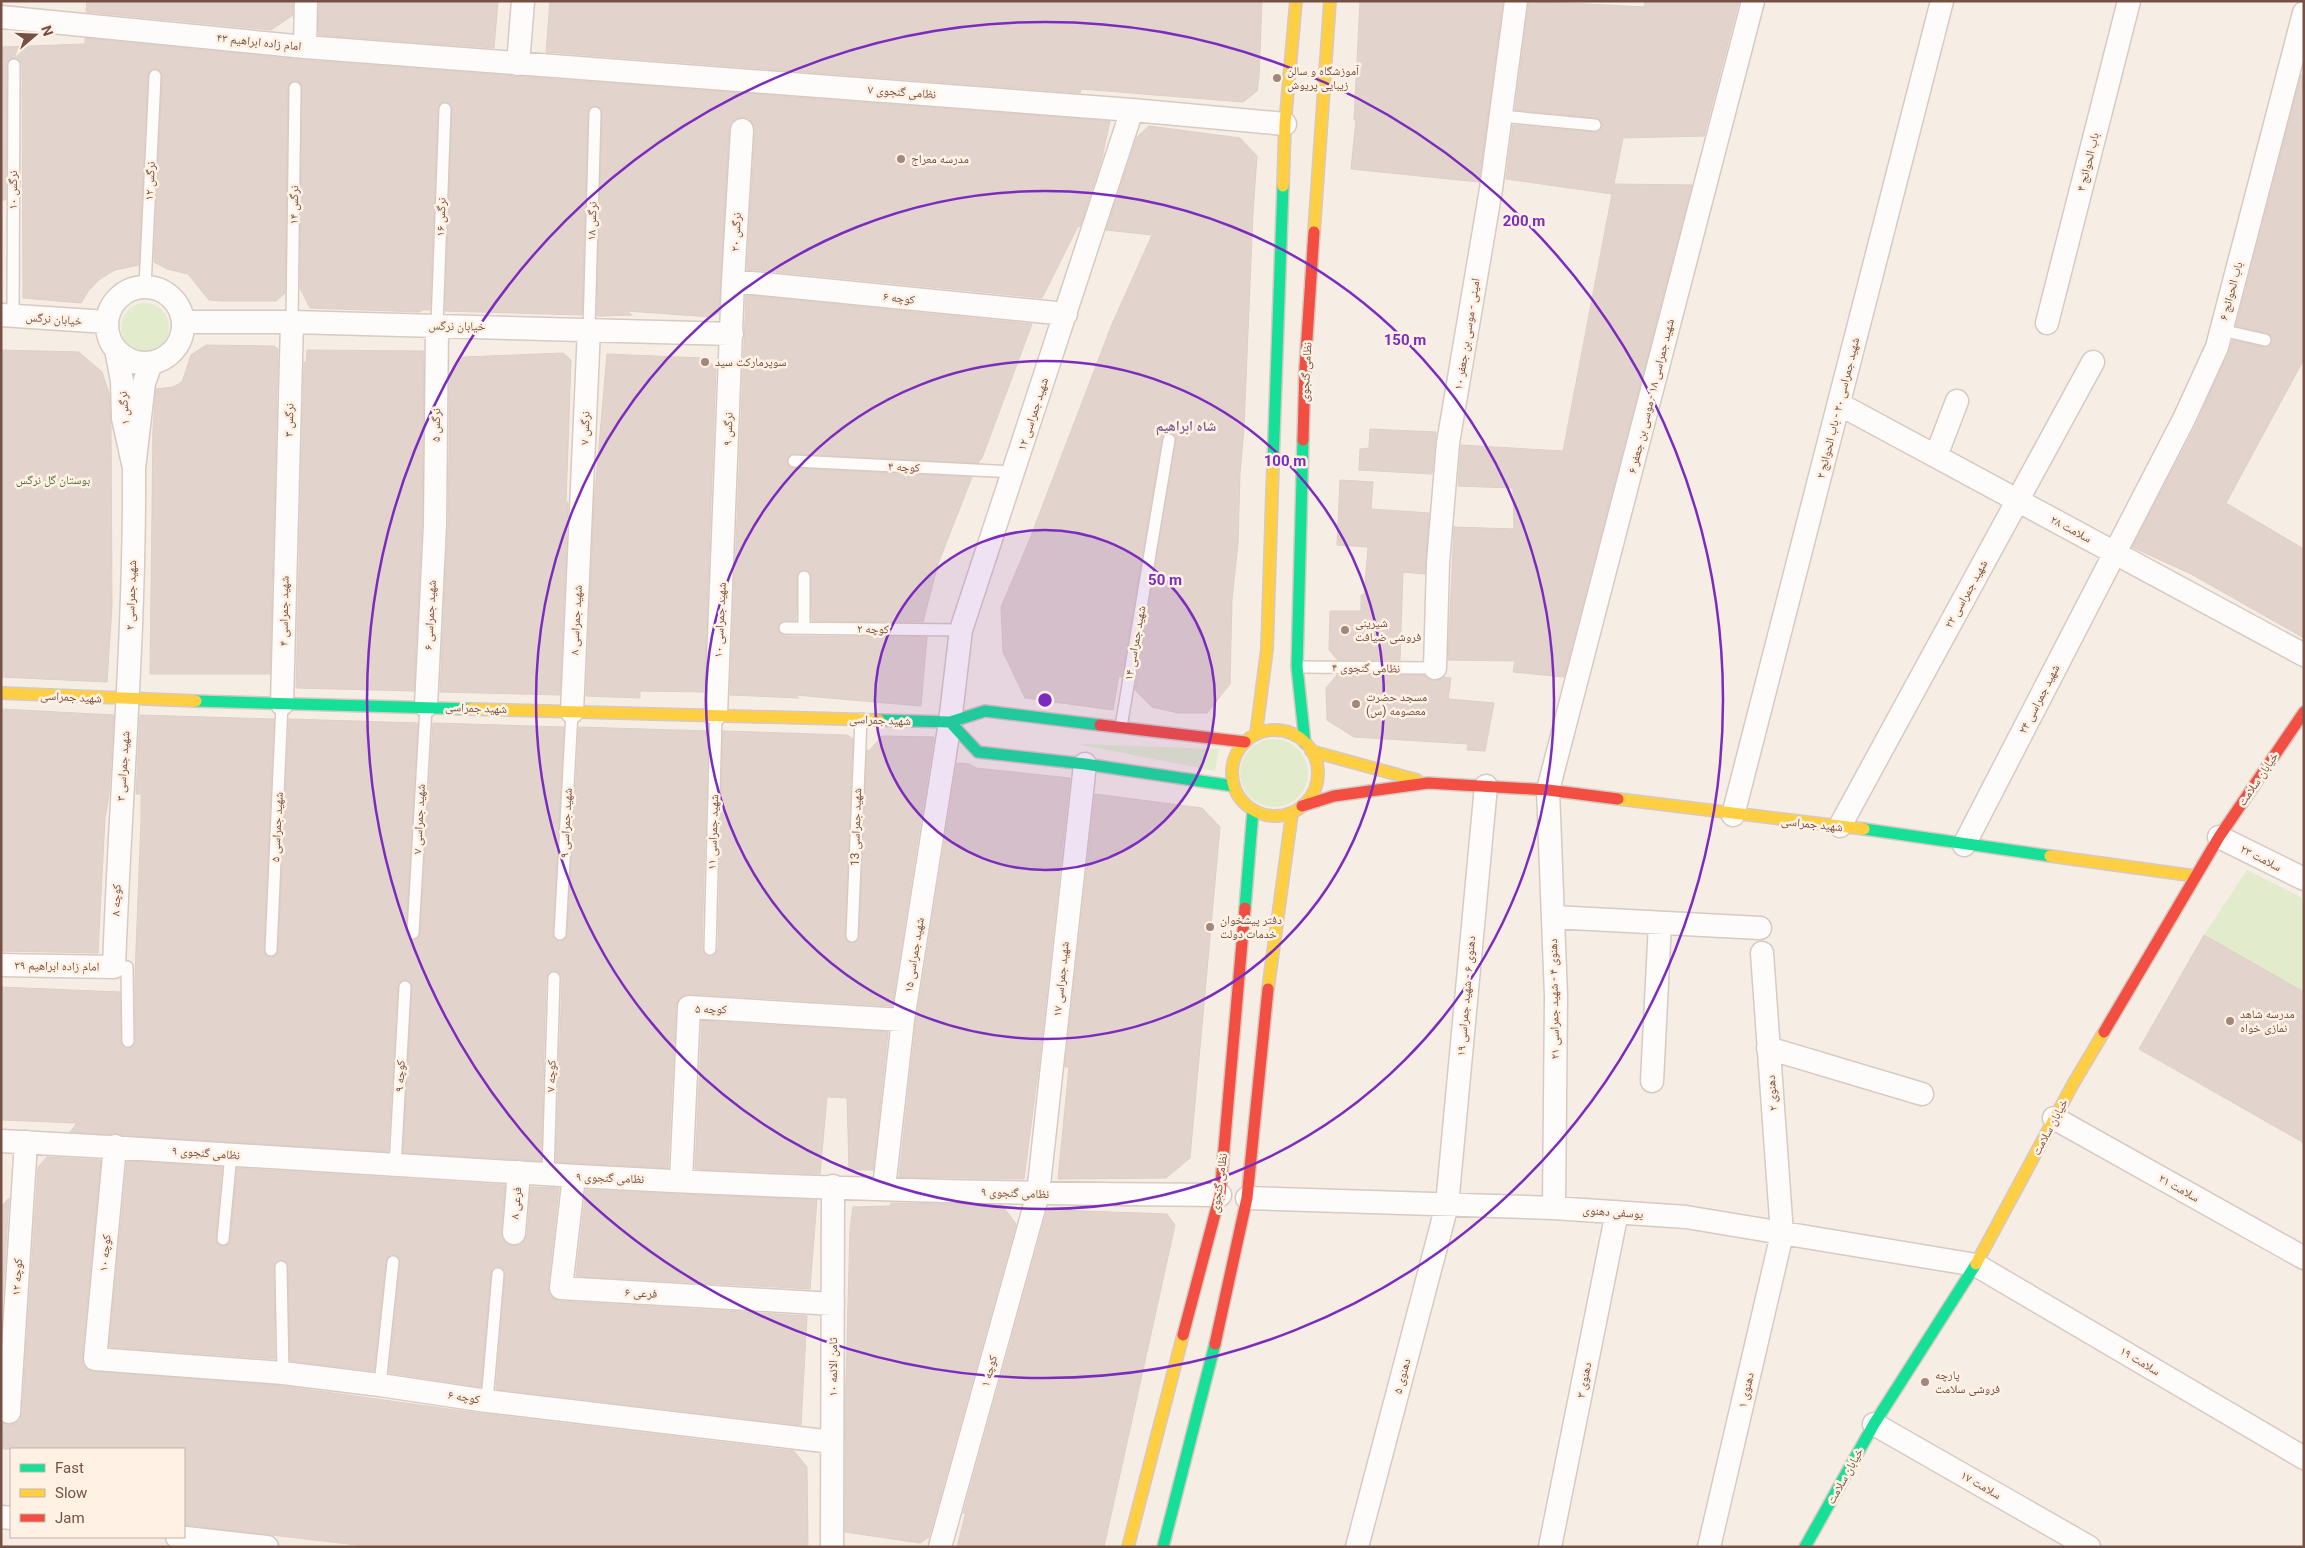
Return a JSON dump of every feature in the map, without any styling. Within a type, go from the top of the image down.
[{"type":"street","points":[[304,47],[306,1]]},
{"type":"street","points":[[518,64],[523,1]]},
{"type":"street","points":[[1256,734],[1267,649],[1285,124],[1296,1]]},
{"type":"street","name":"نظامی گنجوی","points":[[1308,747],[1297,667],[1305,368],[1330,1]]},
{"type":"street","name":"امینی - موسی بن جعفر ۱۰","points":[[1435,668],[1438,563],[1448,443],[1491,189],[1516,1]]},
{"type":"street","name":"شهید جمراسی ۱۸ - موسی بن جعفر ۶","points":[[1548,790],[1753,1]]},
{"type":"street","name":"شهید جمراسی ۲۰ - باب الحوائج ۲","points":[[1733,815],[1942,1]]},
{"type":"street","name":"باب الحوائج ۴","points":[[2047,323],[2129,1]]},
{"type":"street","name":"باب الحوائج ۶","points":[[2115,552],[2184,419],[2217,347],[2304,13]]},
{"type":"street","name":"امام زاده ابراهیم ۴۳","points":[[1,16],[304,47],[518,64]]},
{"type":"street","name":"نظامی گنجوی ۷","points":[[518,64],[1132,110],[1285,124]]},
{"type":"street","name":"شهید جمراسی ۱۲","points":[[950,722],[961,630],[1015,472],[1132,110]]},
{"type":"street","name":"نرگس ۲۰","points":[[732,334],[733,281],[742,130]]},
{"type":"street","name":"کوچه ۶","points":[[733,281],[1066,314]]},
{"type":"street","points":[[145,287],[163,292],[171,297],[181,313],[183,322],[182,333],[175,348],[162,359],[138,363],[126,358],[116,349],[109,336],[107,322],[110,311],[124,293],[145,287]]},
{"type":"street","name":"خیابان نرگس","points":[[7,316],[107,322]]},
{"type":"street","name":"خیابان نرگس","points":[[183,322],[437,325],[732,334]]},
{"type":"street","name":"نرگس ۳","points":[[286,519],[292,322]]},
{"type":"street","name":"نرگس ۵","points":[[435,525],[437,325]]},
{"type":"street","name":"نرگس ۷","points":[[581,528],[589,329]]},
{"type":"street","name":"نرگس ۹","points":[[725,525],[732,334]]},
{"type":"street","name":"نرگس ۱","points":[[116,349],[122,381],[123,418],[134,468]]},
{"type":"street","name":"نرگس ۱","points":[[134,490],[134,468],[144,383],[152,362]]},
{"type":"street","name":"شهید جمراسی ۲۲","points":[[1840,826],[2093,362]]},
{"type":"street","points":[[1936,456],[1957,401]]},
{"type":"street","name":"سلامت ۲۸","points":[[1839,404],[2304,655]]},
{"type":"street","name":"شهید جمراسی ۲","points":[[128,699],[134,490]]},
{"type":"street","name":"شهید جمراسی ۴","points":[[282,704],[286,519]]},
{"type":"street","name":"شهید جمراسی ۶","points":[[426,706],[435,525]]},
{"type":"street","name":"شهید جمراسی ۱۰","points":[[716,714],[725,525]]},
{"type":"street","name":"شهید جمراسی ۸","points":[[572,712],[581,528]]},
{"type":"street","name":"شهید جمراسی ۲۴","points":[[1964,845],[2115,552]]},
{"type":"street","name":"شهید جمراسی","points":[[1,693],[282,704],[426,706],[572,712],[716,714],[950,722],[985,711],[1245,742]]},
{"type":"street","name":"شهید جمراسی ۳","points":[[119,832],[128,699]]},
{"type":"street","name":"خیابان سلامت","points":[[1805,1547],[1874,1424],[1976,1265],[2054,1118],[2195,876],[2219,836],[2304,712]]},
{"type":"street","points":[[950,722],[978,752],[1085,764],[1234,786]]},
{"type":"street","name":"شهید جمراسی ۱۵","points":[[884,1188],[903,1020],[950,722]]},
{"type":"street","points":[[1163,1547],[1222,1317],[1247,1198],[1266,1000],[1297,810],[1315,787],[1318,775],[1316,762],[1308,747],[1295,735],[1282,731],[1269,730],[1256,734],[1245,742],[1233,762],[1232,774],[1238,796],[1253,810],[1266,815],[1279,816],[1297,810],[1334,796],[1428,783]]},
{"type":"street","points":[[1308,747],[1428,783]]},
{"type":"street","name":"شهید جمراسی ۱۷","points":[[1038,1194],[1085,764]]},
{"type":"street","name":"شهید جمراسی","points":[[1428,783],[1548,790],[1733,815],[1840,826],[1964,845],[2195,876]]},
{"type":"street","name":"دهنوی ۶ - شهید جمراسی ۱۹","points":[[1447,1205],[1486,786]]},
{"type":"street","name":"دهنوی ۴ - شهید جمراسی ۲۱","points":[[1548,790],[1556,996],[1554,1208]]},
{"type":"street","name":"نظامی گنجوی","points":[[1128,1547],[1220,1195],[1253,810]]},
{"type":"street","name":"کوچه ۸","points":[[114,967],[119,832]]},
{"type":"street","name":"سلامت ۲۳","points":[[2219,836],[2304,879]]},
{"type":"street","points":[[1553,917],[1760,928]]},
{"type":"street","points":[[1652,1081],[1660,923]]},
{"type":"street","name":"دهنوی ۲","points":[[1762,953],[1782,1234]]},
{"type":"street","name":"امام زاده ابراهیم ۳۹","points":[[1,965],[114,967]]},
{"type":"street","name":"کوچه ۵","points":[[681,1180],[689,1007],[903,1020]]},
{"type":"street","points":[[1768,1048],[1922,1094]]},
{"type":"street","name":"سلامت ۲۱","points":[[2054,1118],[2304,1258]]},
{"type":"street","name":"نظامی گنجوی ۹","points":[[1,1141],[115,1146],[395,1166],[574,1176],[1038,1194],[1220,1195]]},
{"type":"street","name":"کوچه ۱۲","points":[[9,1412],[26,1142]]},
{"type":"street","name":"کوچه ۱۰","points":[[96,1359],[115,1146]]},
{"type":"street","name":"فرعی ۸","points":[[514,1233],[519,1172]]},
{"type":"street","name":"فرعی ۶","points":[[574,1176],[561,1288],[833,1304]]},
{"type":"street","name":"ثامن الائمه ۱۰","points":[[832,1547],[833,1186]]},
{"type":"street","name":"کوچه ۱","points":[[940,1547],[1038,1194]]},
{"type":"street","name":"یوسفی دهنوی","points":[[1247,1198],[1554,1208],[1686,1217],[1976,1265]]},
{"type":"street","name":"دهنوی ۵","points":[[1357,1547],[1447,1205]]},
{"type":"street","name":"دهنوی ۳","points":[[1550,1547],[1617,1212]]},
{"type":"street","name":"دهنوی ۱","points":[[1709,1547],[1782,1234]]},
{"type":"street","name":"سلامت ۱۹","points":[[1976,1265],[2304,1458]]},
{"type":"street","name":"کوچه ۶","points":[[96,1359],[283,1373],[488,1401],[832,1442]]},
{"type":"street","name":"سلامت ۱۷","points":[[1874,1424],[2089,1547]]},
{"type":"street","points":[[185,1538],[267,1547]]},
{"type":"lane","name":"نرگس ۱۰","points":[[7,316],[14,65]]},
{"type":"lane","name":"نرگس ۱۲","points":[[145,287],[155,76]]},
{"type":"lane","name":"نرگس ۱۴","points":[[292,322],[295,88]]},
{"type":"lane","name":"نرگس ۱۶","points":[[437,325],[446,110]]},
{"type":"lane","name":"نرگس ۱۸","points":[[589,329],[595,113]]},
{"type":"lane","points":[[1501,116],[1595,125]]},
{"type":"lane","points":[[2221,330],[2265,340]]},
{"type":"lane","name":"شهید جمراسی ۱۴","points":[[1121,727],[1169,440]]},
{"type":"lane","name":"کوچه ۴","points":[[794,461],[1015,472]]},
{"type":"lane","points":[[804,577],[804,628]]},
{"type":"lane","name":"کوچه ۲","points":[[785,628],[961,630]]},
{"type":"lane","name":"نظامی گنجوی ۴","points":[[1297,667],[1435,668]]},
{"type":"lane","name":"شهید جمراسی ۵","points":[[271,950],[282,704]]},
{"type":"lane","name":"شهید جمراسی ۷","points":[[413,933],[426,706]]},
{"type":"lane","name":"شهید جمراسی ۹","points":[[560,934],[572,712]]},
{"type":"lane","name":"شهید جمراسی ۱۱","points":[[710,949],[716,714]]},
{"type":"lane","name":"شهید جمراسی 13","points":[[852,936],[861,719]]},
{"type":"lane","points":[[114,967],[127,967],[128,1041]]},
{"type":"lane","name":"کوچه ۷","points":[[548,1174],[554,978]]},
{"type":"lane","name":"کوچه ۹","points":[[395,1166],[405,987]]},
{"type":"lane","points":[[222,1239],[231,1154]]},
{"type":"lane","points":[[380,1385],[393,1262]]},
{"type":"lane","points":[[281,1267],[283,1373]]},
{"type":"lane","points":[[488,1401],[498,1274]]},
{"type":"green space","points":[[145,303],[154,305],[162,310],[167,318],[169,327],[167,336],[162,344],[154,349],[145,351],[136,349],[128,344],[123,336],[121,327],[123,318],[128,310],[136,305]]},
{"type":"green space","points":[[1274,739],[1287,742],[1298,749],[1305,760],[1308,773],[1305,786],[1298,797],[1287,804],[1274,807],[1261,804],[1250,797],[1243,786],[1240,773],[1243,760],[1250,749],[1261,742]]},
{"type":"green space","points":[[1077,744],[1219,749],[1215,771]]},
{"type":"green space","points":[[2247,870],[2304,899],[2304,992],[2204,935]]},
{"type":"building","points":[[87,1],[293,1],[293,15],[271,30],[86,12]]},
{"type":"building","points":[[319,1],[498,1],[494,48],[318,35]]},
{"type":"building","points":[[550,1],[1262,1],[1259,78],[1257,91],[1243,102],[1081,89],[1080,93],[546,52]]},
{"type":"building","points":[[1360,1],[1503,1],[1479,182],[1351,169],[1356,120],[1354,120]]},
{"type":"building","points":[[1529,1],[1644,7],[1645,1],[1739,1],[1704,136],[1623,138],[1614,184],[1692,185],[1564,677],[1513,672],[1515,661],[1448,660],[1454,527],[1514,529],[1513,488],[1458,486],[1461,445],[1563,451],[1612,194],[1506,179],[1513,125],[1594,132],[1599,132],[1602,126],[1602,121],[1596,118],[1515,110]]},
{"type":"building","points":[[85,38],[304,60],[1110,121],[1102,158],[1080,227],[1078,226],[1042,298],[747,269],[755,131],[750,119],[742,117],[731,122],[729,129],[719,312],[712,317],[627,311],[632,315],[597,316],[601,109],[592,106],[588,113],[582,315],[445,311],[452,109],[449,103],[442,102],[438,109],[430,310],[422,310],[420,312],[310,308],[300,288],[301,84],[298,81],[292,81],[288,88],[285,293],[276,301],[209,300],[188,274],[167,269],[154,262],[162,76],[159,70],[155,69],[149,72],[148,76],[139,265],[115,270],[100,279],[89,290],[81,303],[23,298],[22,65],[15,58],[10,59],[7,64],[6,200],[1,200],[1,47],[85,44]]},
{"type":"building","points":[[2301,75],[2304,75],[2304,359],[2226,503],[2304,549],[2304,638],[2191,574],[2132,547],[2196,425],[2233,340],[2264,347],[2272,342],[2272,337],[2267,333],[2236,326]]},
{"type":"building","points":[[1149,126],[1240,138],[1257,156],[1238,544],[1232,599],[1230,684],[1207,713],[1178,713],[1152,707],[1135,690],[1176,441],[1176,437],[1171,433],[1166,433],[1162,439],[1122,678],[1119,675],[1113,710],[1025,698],[1003,652],[1001,607],[1029,541],[1112,324],[1152,235],[1106,230],[1137,137]]},
{"type":"building","points":[[746,295],[1032,324],[982,458],[978,463],[794,454],[790,455],[787,460],[788,465],[794,468],[972,477],[938,564],[923,622],[812,621],[811,577],[808,571],[804,570],[800,571],[797,577],[796,621],[782,621],[778,627],[779,632],[785,636],[927,637],[921,706],[795,695],[799,698],[730,695]]},
{"type":"building","points":[[206,345],[274,346],[278,349],[270,674],[150,674],[153,428],[156,389],[173,387],[182,382],[191,355]]},
{"type":"building","name":"بوستان گل نرگس","points":[[1,350],[79,352],[102,372],[109,393],[111,423],[112,606],[107,682],[1,677]]},
{"type":"building","points":[[307,350],[424,351],[422,525],[414,691],[296,688],[304,362],[306,363]]},
{"type":"building","points":[[563,353],[571,360],[566,502],[568,502],[560,695],[440,692],[448,526],[450,377],[463,357]]},
{"type":"building","points":[[607,354],[703,358],[716,367],[704,692],[640,691],[640,698],[586,696],[594,503]]},
{"type":"building","points":[[1370,429],[1436,432],[1432,474],[1359,470],[1360,449],[1369,448]]},
{"type":"building","points":[[1340,480],[1373,482],[1371,509],[1429,513],[1425,574],[1403,572],[1400,660],[1338,660],[1329,650],[1330,611],[1361,611],[1361,595],[1364,595],[1368,547],[1337,545]]},
{"type":"building","points":[[1337,675],[1418,675],[1435,681],[1444,677],[1451,678],[1448,699],[1494,703],[1485,751],[1467,750],[1468,744],[1354,737],[1327,720],[1326,688]]},
{"type":"building","points":[[1,709],[114,715],[109,794],[105,818],[98,953],[1,951]]},
{"type":"building","points":[[140,715],[274,719],[264,950],[267,956],[271,957],[277,954],[278,950],[289,719],[418,723],[406,933],[409,939],[413,940],[419,937],[420,933],[433,723],[564,727],[553,934],[556,940],[560,941],[566,938],[567,934],[579,727],[708,731],[702,949],[709,956],[714,955],[718,949],[723,731],[847,735],[853,739],[845,936],[848,942],[852,943],[858,940],[859,936],[867,750],[869,751],[882,736],[934,737],[892,1006],[690,994],[683,996],[678,1000],[676,1006],[668,1168],[556,1162],[562,978],[555,971],[550,972],[546,978],[541,1161],[403,1153],[412,987],[411,983],[406,980],[401,981],[398,987],[388,1152],[70,1132],[77,1123],[1,1120],[1,987],[120,992],[121,1044],[129,1048],[135,1044],[135,975],[141,820],[141,794],[136,794]]},
{"type":"building","points":[[957,763],[969,764],[976,768],[1070,778],[1039,1064],[1024,1179],[899,1177],[916,1022]]},
{"type":"building","points":[[1095,794],[1202,808],[1220,827],[1190,1158],[1166,1178],[1058,1179],[1069,1067],[1065,1067]]},
{"type":"building","name":"مدرسه شاهد نمازی خواه","points":[[2204,935],[2304,992],[2304,1143],[2139,1049]]},
{"type":"building","points":[[702,1021],[888,1032],[873,1170],[849,1170],[847,1098],[827,1097],[820,1174],[695,1169]]},
{"type":"building","points":[[47,1157],[101,1160],[82,1358],[83,1365],[88,1370],[282,1386],[485,1414],[794,1451],[807,1467],[808,1547],[375,1547],[185,1525],[185,1448],[1,1449],[1,1422],[8,1425],[14,1424],[20,1420],[22,1413],[38,1167]]},
{"type":"building","points":[[127,1161],[222,1167],[216,1238],[218,1245],[223,1246],[229,1244],[230,1240],[237,1168],[505,1185],[501,1232],[506,1243],[513,1246],[524,1241],[527,1235],[531,1187],[559,1188],[548,1286],[549,1293],[553,1298],[560,1301],[807,1316],[801,1425],[496,1389],[505,1275],[505,1270],[499,1267],[494,1267],[491,1273],[481,1387],[389,1373],[400,1263],[400,1259],[394,1255],[390,1255],[386,1261],[374,1371],[290,1361],[288,1267],[287,1263],[281,1260],[277,1261],[274,1267],[275,1359],[109,1347]]},
{"type":"building","points":[[586,1190],[817,1200],[810,1289],[576,1276]]},
{"type":"building","points":[[9,1198],[1,1326],[1,1207]]},
{"type":"building","points":[[891,1203],[1002,1205],[1016,1224],[929,1537],[920,1543],[845,1532],[845,1419],[850,1229],[853,1207],[890,1206]]},
{"type":"building","points":[[1047,1211],[1167,1214],[1175,1225],[1104,1547],[957,1547],[966,1512],[963,1514]]},
{"type":"traffic: fast","points":[[1273,464],[1283,186]]},
{"type":"traffic: fast","points":[[1303,440],[1297,667],[1305,743]]},
{"type":"traffic: fast","points":[[196,701],[470,709]]},
{"type":"traffic: fast","points":[[879,720],[950,722],[985,711],[1100,725]]},
{"type":"traffic: fast","points":[[950,722],[978,752],[1085,764],[1234,786]]},
{"type":"traffic: fast","points":[[1245,908],[1253,810]]},
{"type":"traffic: fast","points":[[1864,829],[2050,856]]},
{"type":"traffic: fast","points":[[1805,1547],[1874,1424],[1976,1264]]},
{"type":"traffic: fast","points":[[1163,1547],[1215,1344]]},
{"type":"traffic: slow","points":[[1283,186],[1285,124],[1296,1]]},
{"type":"traffic: slow","points":[[1314,232],[1330,1]]},
{"type":"traffic: slow","points":[[1256,734],[1267,649],[1273,464]]},
{"type":"traffic: slow","points":[[1,693],[196,701]]},
{"type":"traffic: slow","points":[[470,709],[879,720]]},
{"type":"traffic: slow","points":[[1275,730],[1291,734],[1305,743],[1314,757],[1318,773],[1314,789],[1305,803],[1291,812],[1275,816],[1259,812],[1245,803],[1236,789],[1232,773],[1236,757],[1245,743],[1259,734],[1275,730]]},
{"type":"traffic: slow","points":[[1311,751],[1417,780]]},
{"type":"traffic: slow","points":[[1618,799],[1864,829]]},
{"type":"traffic: slow","points":[[1268,989],[1292,813]]},
{"type":"traffic: slow","points":[[2050,856],[2195,876]]},
{"type":"traffic: slow","points":[[1976,1264],[2073,1084],[2104,1032]]},
{"type":"traffic: slow","points":[[1128,1547],[1183,1335]]},
{"type":"traffic: jam","points":[[1303,440],[1305,368],[1314,232]]},
{"type":"traffic: jam","points":[[2104,1032],[2219,837],[2304,712]]},
{"type":"traffic: jam","points":[[1100,725],[1245,742]]},
{"type":"traffic: jam","points":[[1302,806],[1334,796],[1428,783],[1548,790],[1618,799]]},
{"type":"traffic: jam","points":[[1183,1335],[1220,1195],[1245,908]]},
{"type":"traffic: jam","points":[[1215,1344],[1247,1198],[1268,989]]},
{"type":"place","name":"آموزشگاه و سالن زیبایی پریوش","points":[[1277,78]]},
{"type":"place","name":"مدرسه معراج","points":[[901,159]]},
{"type":"place","name":"سوپرمارکت سید","points":[[705,362]]},
{"type":"place","name":"شیرینی فروشی ضیافت","points":[[1345,630]]},
{"type":"place","name":"مسجد حضرت معصومه (س)","points":[[1356,704]]},
{"type":"place","name":"دفتر پیشخوان خدمات دولت","points":[[1210,927]]},
{"type":"place","name":"مدرسه شاهد نمازی خواه","points":[[2230,1021]]},
{"type":"place","name":"پارچه فروشی سلامت","points":[[1925,1382]]},
{"type":"district","name":"شاه ابراهیم","points":[[1186,426]]}]
